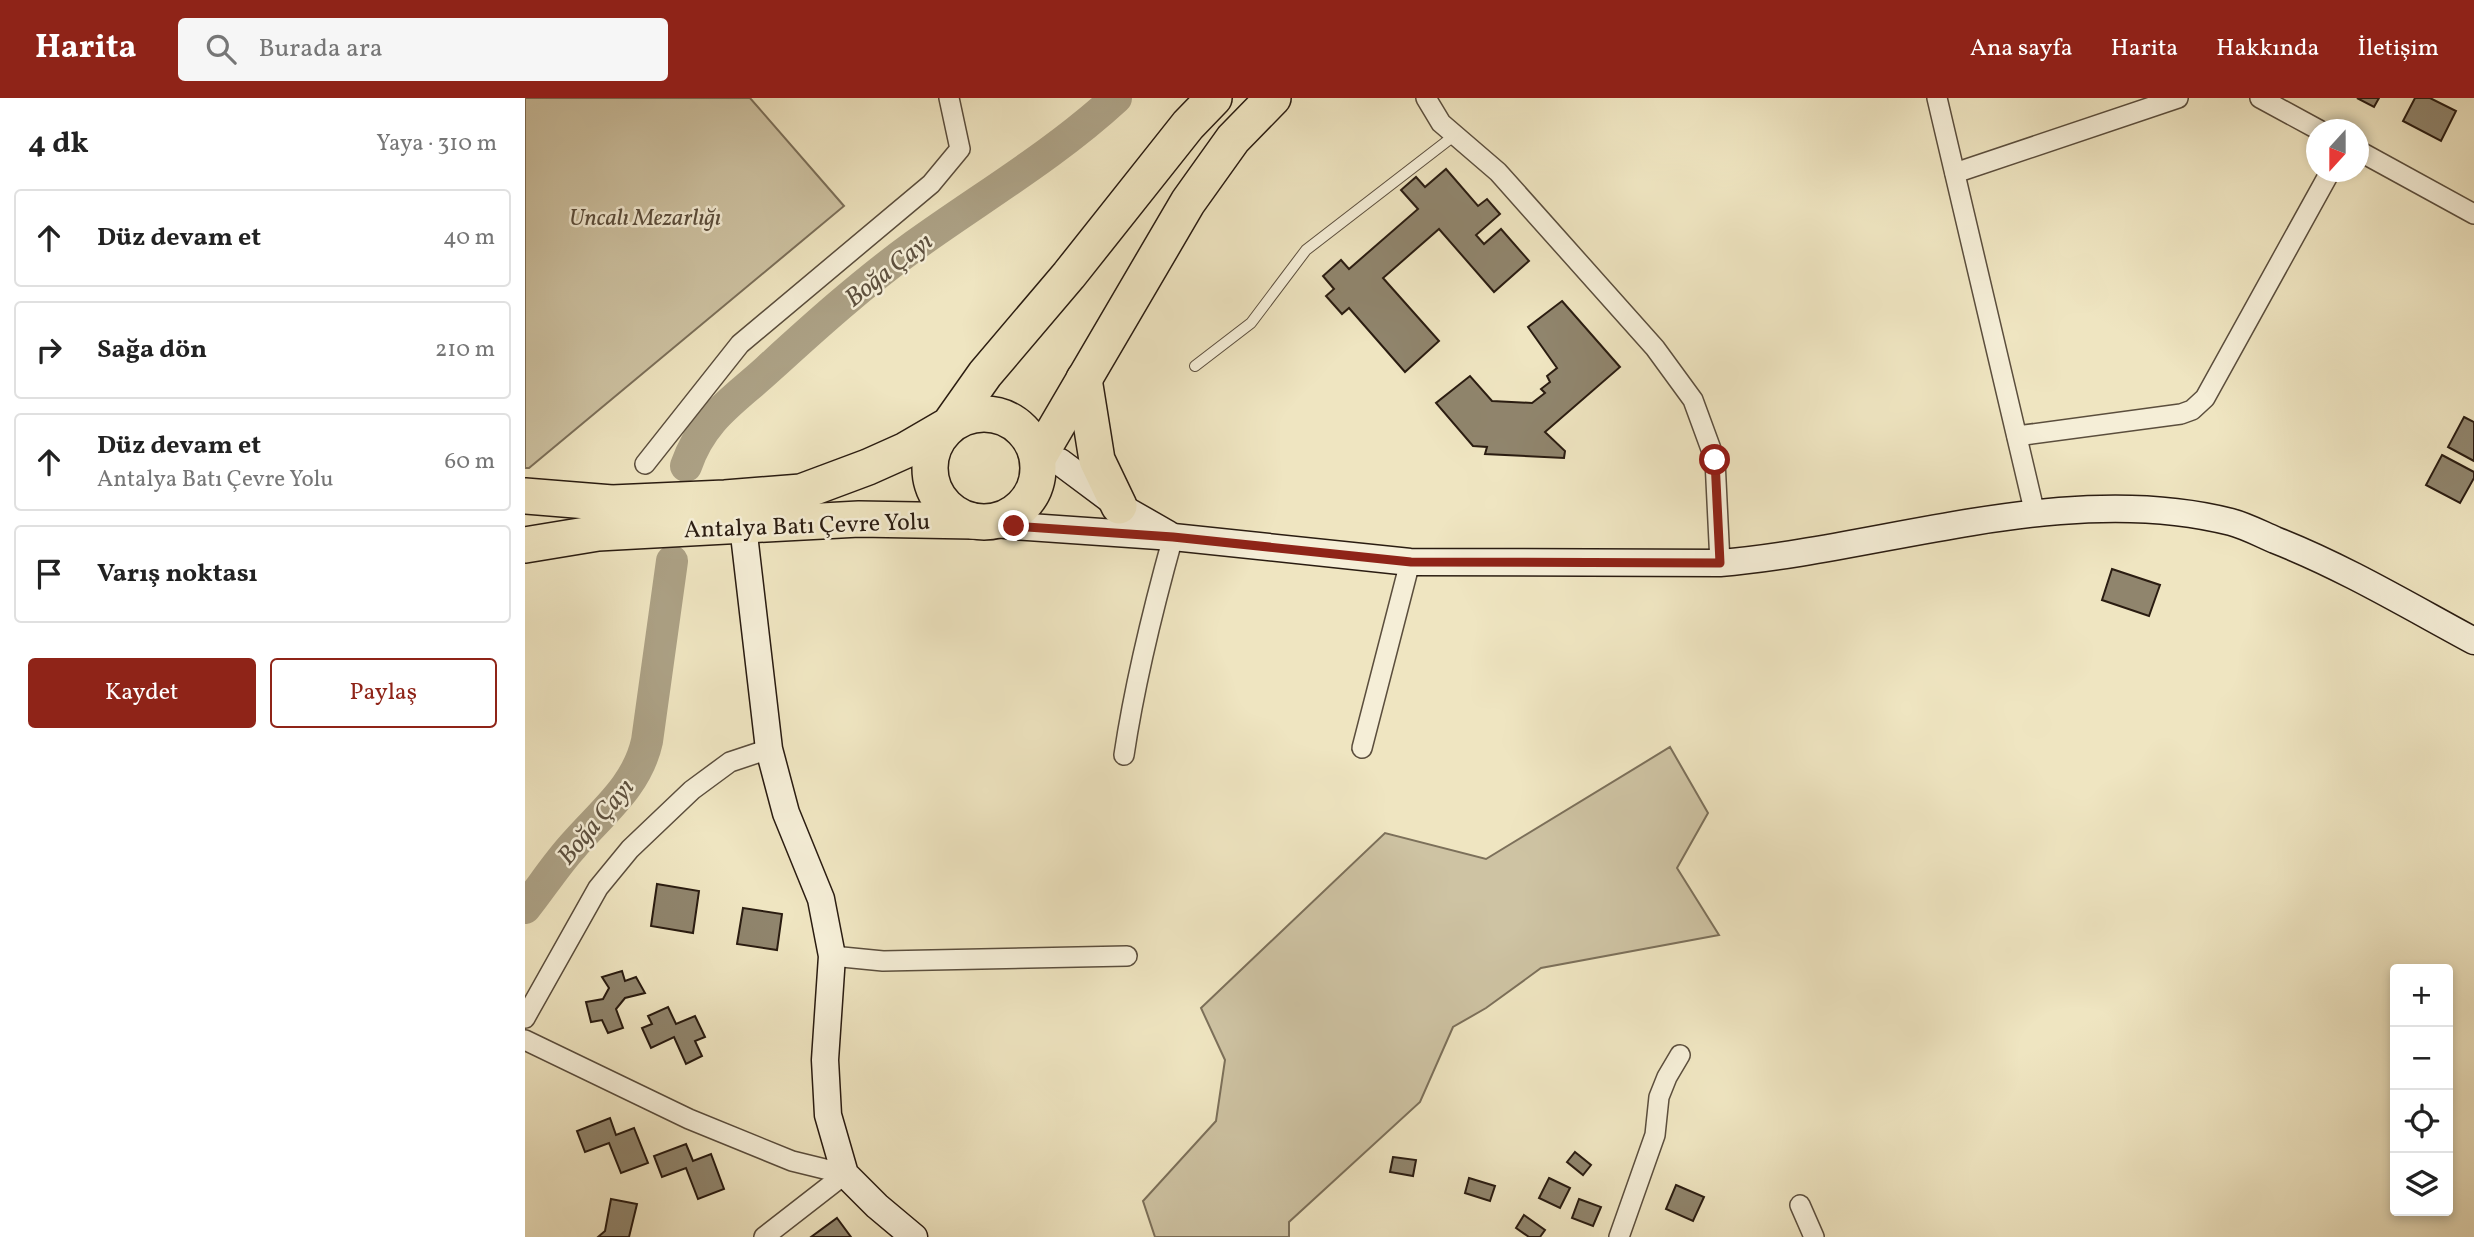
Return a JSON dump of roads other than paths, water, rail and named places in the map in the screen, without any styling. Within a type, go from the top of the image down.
[{"type":"highway","name":"Antalya Batı Çevre Yolu","points":[[525,496],[612,503],[801,492],[905,450],[949,425],[985,374],[1069,275],[1188,125],[1214,98]]},
{"type":"highway","points":[[1038,458],[1188,202],[1233,139],[1273,98]]},
{"type":"highway","points":[[1084,379],[1097,460],[1119,506]]},
{"type":"highway","points":[[974,414],[998,415],[1020,427],[1030,438],[1038,458],[1038,476],[1034,489],[1019,510],[1009,517],[991,522],[973,522],[958,516],[943,505],[929,475],[932,449],[939,436],[949,425],[974,414]]},
{"type":"highway","name":"Antalya Batı Çevre Yolu","points":[[525,545],[598,533],[859,519],[973,522]]},
{"type":"main road","points":[[1038,458],[1060,462],[1119,506],[1173,537]]},
{"type":"main road","name":"Antalya Batı Çevre Yolu","points":[[973,522],[1173,537],[1411,562],[1720,563],[1769,559],[2035,514],[2101,510],[2167,511],[2232,522],[2315,555],[2474,641]]},
{"type":"main road","points":[[743,526],[769,749],[786,813],[821,899],[832,956],[825,1060],[828,1115],[845,1174],[914,1237]]},
{"type":"street","points":[[645,464],[740,344],[930,184],[960,149],[949,98]]},
{"type":"street","points":[[1426,98],[1441,123],[1498,172],[1655,348],[1693,400],[1715,460],[1720,563]]},
{"type":"street","points":[[1937,98],[2035,514]]},
{"type":"street","points":[[1955,173],[2178,98]]},
{"type":"street","points":[[2260,98],[2306,123]]},
{"type":"street","points":[[2369,157],[2474,214]]},
{"type":"street","points":[[2017,436],[2181,414],[2192,410],[2205,398],[2324,182]]},
{"type":"street","points":[[1124,755],[1145,641],[1173,537]]},
{"type":"street","points":[[1362,748],[1411,562]]},
{"type":"street","points":[[525,1018],[598,888],[630,849],[692,790],[730,762],[769,749]]},
{"type":"street","points":[[832,956],[883,961],[1127,956]]},
{"type":"street","points":[[525,1040],[689,1119],[792,1161],[845,1174]]},
{"type":"street","points":[[1619,1237],[1655,1135],[1659,1097],[1680,1055]]},
{"type":"street","points":[[764,1237],[845,1174]]},
{"type":"street","points":[[1800,1205],[1814,1237]]},
{"type":"lane","points":[[1195,366],[1251,323],[1306,250],[1455,135]]},
{"type":"waterway","name":"Boğa Çayı","points":[[686,466],[701,436],[720,412],[839,306],[914,246],[1068,138],[1116,98]]},
{"type":"waterway","name":"Boğa Çayı","points":[[525,908],[566,854],[617,799],[642,757],[647,741],[672,561]]},
{"type":"park label","name":"Uncalı Mezarlığı","points":[[645,217]]}]
